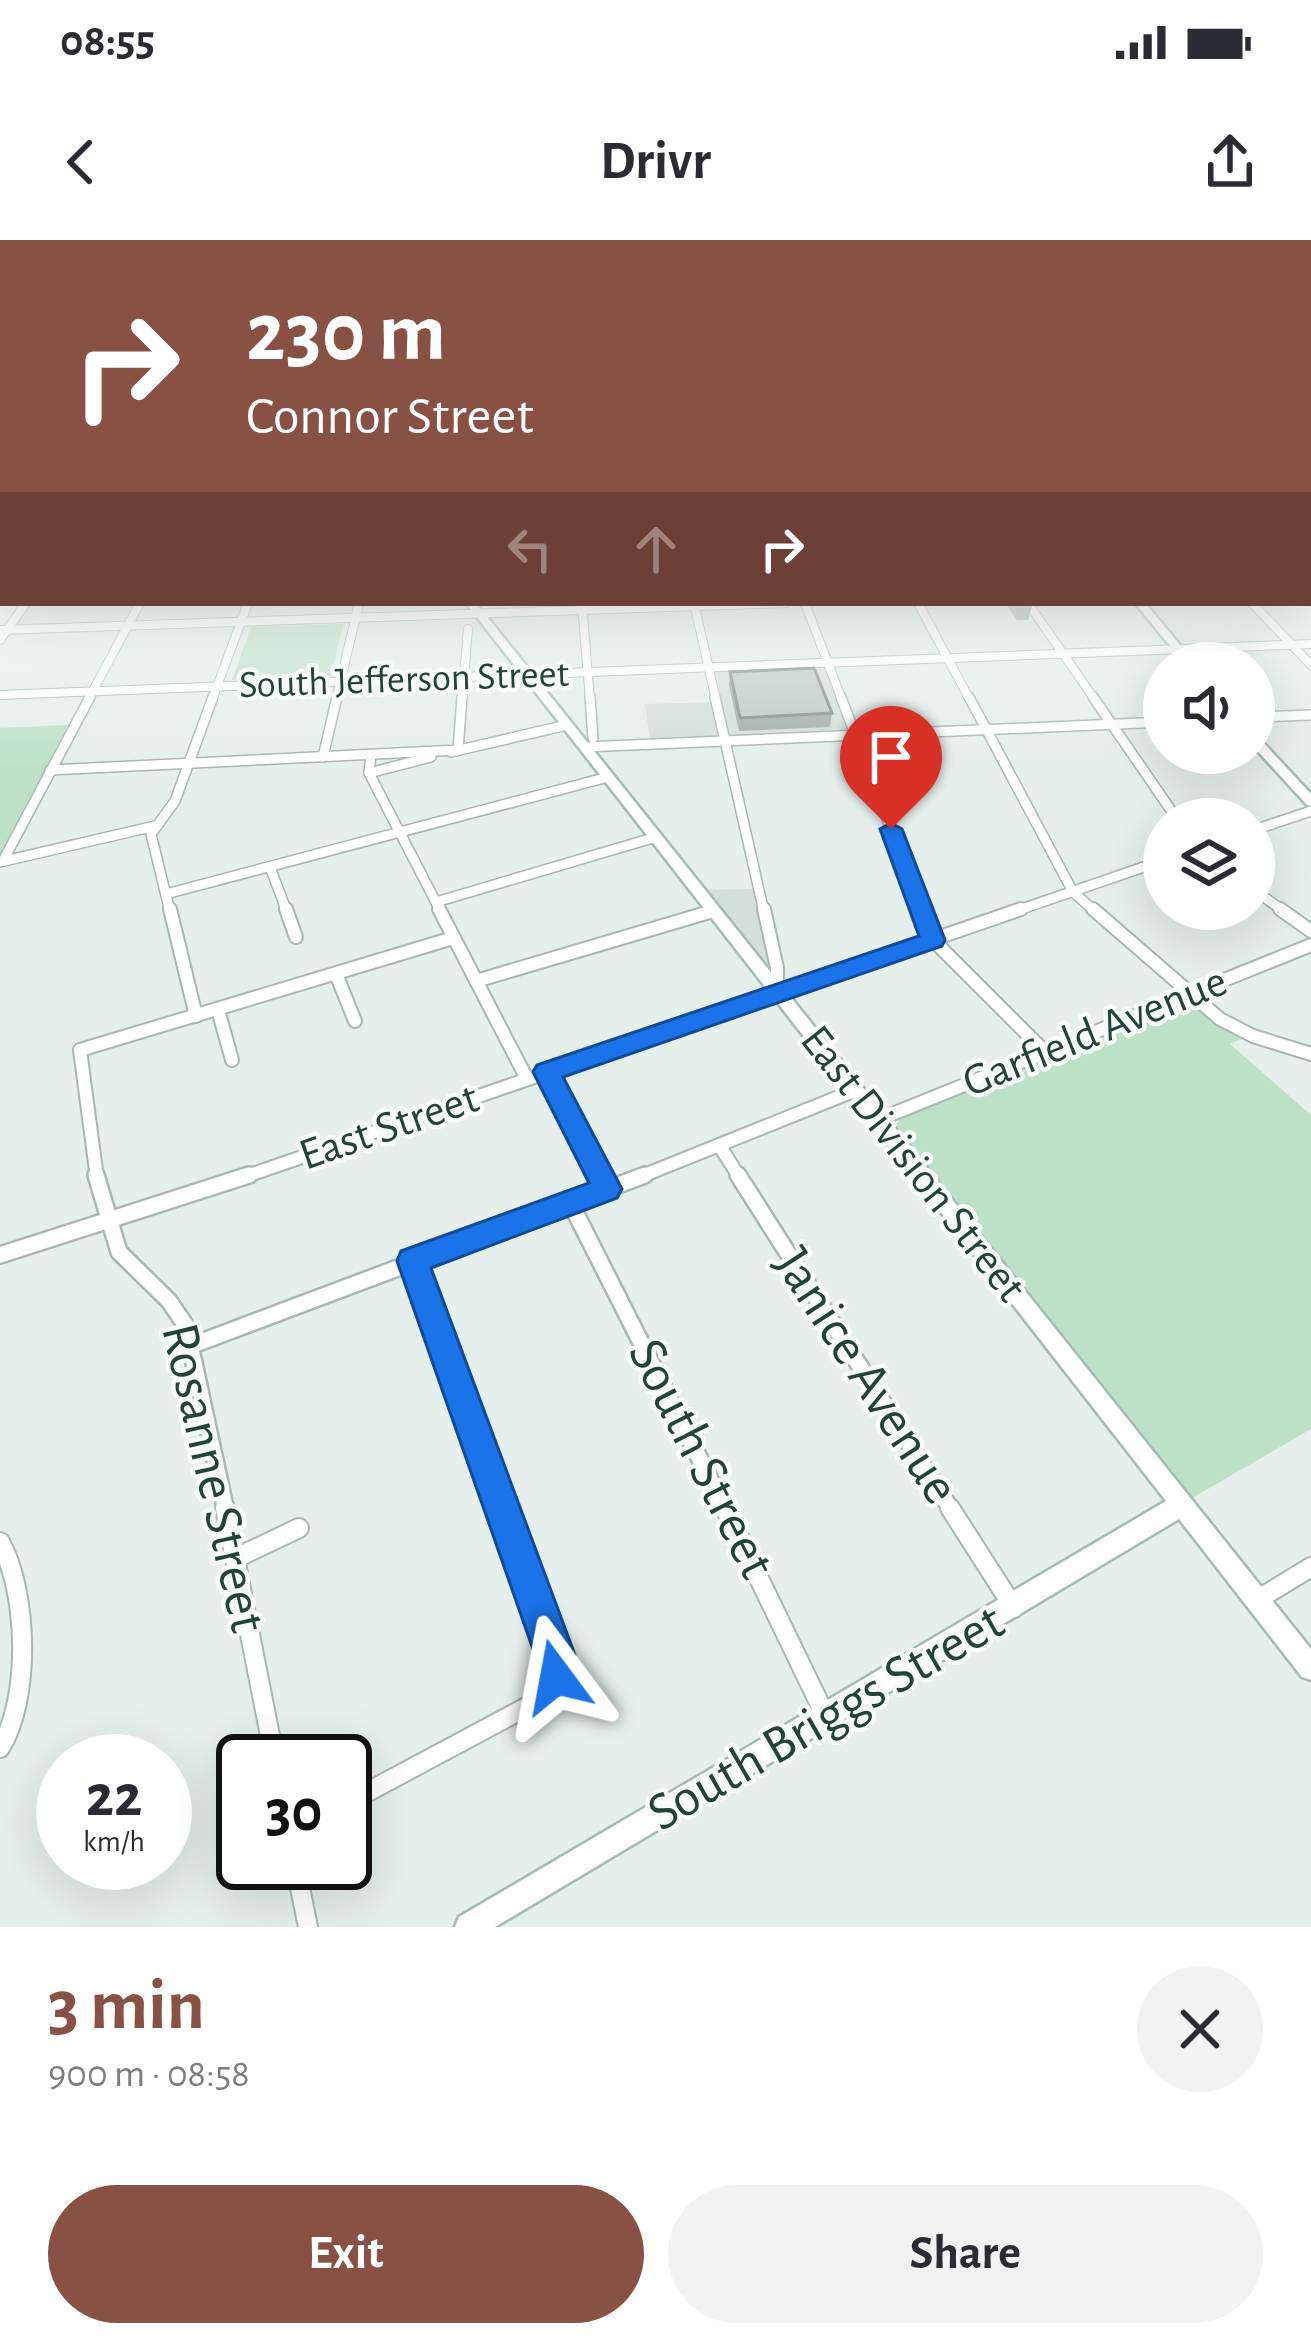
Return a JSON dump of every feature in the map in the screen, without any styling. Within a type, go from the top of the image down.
[{"type":"street","points":[[2,861],[136,609]]},
{"type":"street","points":[[196,1016],[151,834],[171,808],[246,609]]},
{"type":"street","points":[[323,757],[358,609]]},
{"type":"street","points":[[0,640],[3,630],[356,618],[466,609]]},
{"type":"street","name":"East Division Street","points":[[476,609],[567,725],[589,742],[608,777],[1311,1668]]},
{"type":"street","points":[[582,609],[589,742],[1143,723]]},
{"type":"street","points":[[696,609],[728,739],[777,992]]},
{"type":"street","points":[[807,609],[933,940],[1046,1053]]},
{"type":"street","points":[[921,609],[1073,892],[1233,1026],[1311,1054]]},
{"type":"street","points":[[1032,609],[1162,798]]},
{"type":"street","points":[[1145,609],[1172,642]]},
{"type":"street","points":[[1257,609],[1311,665]]},
{"type":"street","points":[[458,750],[468,629]]},
{"type":"street","name":"South Jefferson Street","points":[[1275,646],[1311,644]]},
{"type":"street","name":"South Jefferson Street","points":[[0,694],[1143,652]]},
{"type":"street","points":[[1275,717],[1311,716]]},
{"type":"street","points":[[369,773],[567,725]]},
{"type":"street","points":[[50,770],[458,750]]},
{"type":"street","points":[[370,754],[369,773],[527,1079]]},
{"type":"street","points":[[1275,765],[1311,807],[1275,822]]},
{"type":"street","points":[[166,894],[608,777]]},
{"type":"street","points":[[2,861],[155,826]]},
{"type":"street","points":[[436,902],[656,837]]},
{"type":"street","points":[[270,867],[296,937]]},
{"type":"street","name":"East Street","points":[[0,1255],[123,1218],[1143,867]]},
{"type":"street","points":[[1275,905],[1311,932]]},
{"type":"street","points":[[476,981],[713,910]]},
{"type":"street","points":[[107,1220],[80,1050],[453,938]]},
{"type":"street","name":"Garfield Avenue","points":[[880,1119],[1311,946]]},
{"type":"street","points":[[336,974],[356,1022]]},
{"type":"street","points":[[218,1010],[232,1060]]},
{"type":"street","points":[[547,1072],[607,1189]]},
{"type":"street","points":[[194,1345],[571,1204],[856,1090]]},
{"type":"street","name":"Janice Avenue","points":[[718,1144],[1014,1608]]},
{"type":"street","name":"South Street","points":[[571,1204],[814,1684],[826,1717]]},
{"type":"street","name":"Rosanne Street","points":[[107,1220],[123,1258],[176,1306],[194,1345],[270,1734]]},
{"type":"street","points":[[372,1790],[549,1695],[556,1677],[555,1655],[412,1261]]},
{"type":"street","name":"South Briggs Street","points":[[469,1927],[1181,1505]]},
{"type":"street","points":[[236,1558],[299,1528]]},
{"type":"street","points":[[0,1543],[11,1561],[21,1691],[16,1718],[2,1746]]},
{"type":"street","points":[[1257,1600],[1311,1568]]},
{"type":"street","points":[[301,1890],[308,1927]]},
{"type":"shaded area","points":[[825,665],[849,732],[650,741],[645,704],[722,702],[715,669]]},
{"type":"shaded area","points":[[764,889],[780,962],[759,962],[702,890]]},
{"type":"green space","points":[[343,624],[331,676],[232,680],[251,627]]},
{"type":"green space","points":[[68,725],[5,847],[0,856],[0,728]]},
{"type":"green space","points":[[1182,1003],[1195,1005],[1245,1037],[1230,1044],[1311,1115],[1311,1429],[1187,1501],[895,1125],[905,1115]]},
{"type":"building","points":[[814,668],[832,713],[740,718],[730,672]]},
{"type":"route","points":[[556,1677],[555,1655],[412,1261],[607,1189],[547,1072],[933,940],[891,829]]}]
